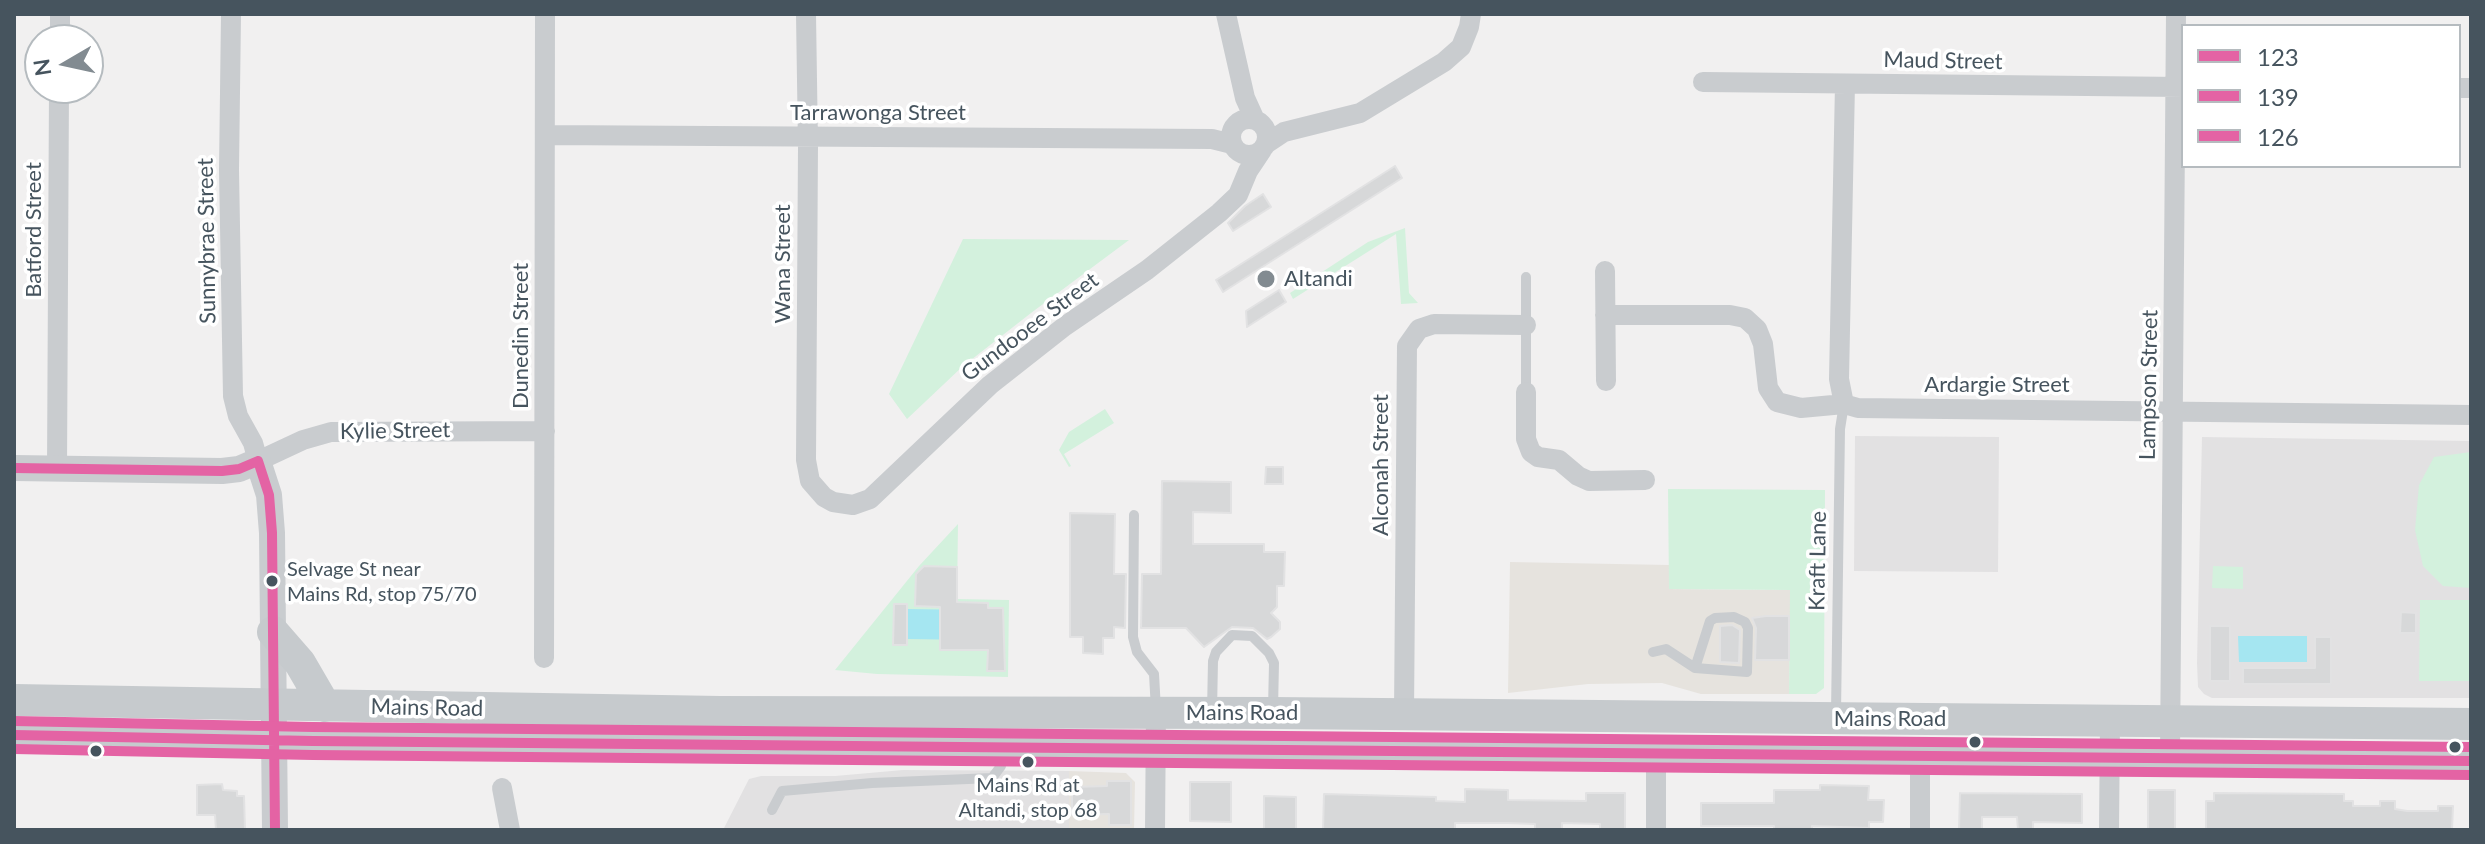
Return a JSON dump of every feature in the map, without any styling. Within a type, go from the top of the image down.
[{"type":"main road","points":[[273,632],[300,663],[325,706]]},
{"type":"main road","name":"Mains Road","points":[[14,700],[720,712],[1156,712],[2471,724]]},
{"type":"main road","name":"Mains Road","points":[[14,735],[2471,761]]},
{"type":"street","name":"Sunnybrae Street","points":[[231,14],[232,380],[238,416],[253,443],[258,461]]},
{"type":"street","name":"Dunedin Street","points":[[544,658],[545,14]]},
{"type":"street","name":"Wana Street","points":[[806,14],[806,460],[810,481],[833,502]]},
{"type":"street","points":[[1226,14],[1245,98],[1245,140],[1360,113],[1453,55],[1467,35],[1471,14]]},
{"type":"street","name":"Lampson Street","points":[[2170,757],[2179,87],[2176,14]]},
{"type":"street","name":"Maud Street","points":[[1703,82],[2179,87]]},
{"type":"street","points":[[1844,404],[1839,379],[1845,84]]},
{"type":"street","name":"Batford Street","points":[[57,469],[59,104]]},
{"type":"street","name":"Tarrawonga Street","points":[[545,135],[1245,140]]},
{"type":"street","name":"Gundooee Street","points":[[833,502],[853,505],[878,493],[918,451],[990,385],[1065,326],[1147,270],[1229,205],[1244,185],[1245,140]]},
{"type":"street","points":[[1605,271],[1606,381]]},
{"type":"street","name":"Ardargie Street","points":[[1605,315],[1730,315],[1745,318],[1757,329],[1763,344],[1768,388],[1777,402],[1801,408],[1844,404],[1858,408],[2471,415]]},
{"type":"street","name":"Alconah Street","points":[[1404,714],[1407,346],[1419,329],[1434,324],[1526,325]]},
{"type":"street","points":[[1526,392],[1526,439],[1531,452],[1538,457],[1559,460],[1589,481],[1645,480]]},
{"type":"street","name":"Kylie Street","points":[[14,468],[222,471],[239,469],[303,440],[331,432],[545,431]]},
{"type":"street","points":[[258,461],[271,508],[275,830]]},
{"type":"street","points":[[1155,830],[1156,712]]},
{"type":"street","points":[[2109,830],[2110,721]]},
{"type":"street","points":[[1656,752],[1656,830]]},
{"type":"street","points":[[1920,756],[1920,830]]},
{"type":"street","points":[[502,788],[510,830]]},
{"type":"lane","points":[[1526,277],[1526,392]]},
{"type":"lane","name":"Kraft Lane","points":[[1836,719],[1840,429],[1844,404]]},
{"type":"lane","points":[[1134,515],[1133,637],[1137,652],[1154,674],[1156,712]]},
{"type":"lane","points":[[1653,652],[1666,649],[1695,668],[1747,672],[1748,628],[1745,622],[1734,617],[1710,621],[1695,668]]},
{"type":"lane","points":[[1212,713],[1213,661],[1216,652],[1232,635],[1252,636],[1269,653],[1274,663],[1273,713]]},
{"type":"lane","points":[[772,810],[782,791],[872,783],[992,778],[1001,766],[1003,746]]},
{"type":"shaded area","points":[[1855,436],[1999,437],[1998,572],[1854,571]]},
{"type":"shaded area","points":[[2202,437],[2471,441],[2471,698],[2212,698],[2204,694],[2198,687],[2197,663]]},
{"type":"shaded area","points":[[1510,562],[1669,565],[1669,589],[1791,590],[1789,694],[1701,694],[1662,683],[1588,684],[1508,693]]},
{"type":"shaded area","points":[[903,770],[1069,771],[1069,830],[723,830],[749,779]]},
{"type":"shaded area","points":[[1069,771],[1126,773],[1135,782],[1134,830],[1069,830]]},
{"type":"green space","points":[[1405,228],[1409,293],[1418,303],[1401,304],[1396,234],[1293,299],[1290,293],[1368,242]]},
{"type":"green space","points":[[963,239],[1129,240],[962,367],[907,419],[889,394]]},
{"type":"green space","points":[[1105,409],[1114,423],[1064,454],[1069,467],[1059,450],[1069,432]]},
{"type":"green space","points":[[2471,452],[2471,588],[2443,586],[2423,566],[2415,530],[2419,485],[2434,457]]},
{"type":"green space","points":[[1668,489],[1825,490],[1824,688],[1816,694],[1789,694],[1790,590],[1669,589]]},
{"type":"green space","points":[[958,524],[957,599],[1009,600],[1008,677],[835,670],[919,566]]},
{"type":"green space","points":[[2213,566],[2243,567],[2243,589],[2212,588]]},
{"type":"green space","points":[[2420,600],[2471,600],[2471,681],[2419,681]]},
{"type":"water","points":[[907,609],[974,610],[974,640],[907,639]]},
{"type":"water","points":[[2238,636],[2307,636],[2307,662],[2239,662]]},
{"type":"building","points":[[1395,166],[1402,178],[1223,292],[1216,280]]},
{"type":"building","points":[[1263,194],[1271,207],[1233,231],[1228,223]]},
{"type":"building","points":[[1279,290],[1286,302],[1247,327],[1246,311]]},
{"type":"building","points":[[1266,467],[1283,467],[1283,484],[1265,484]]},
{"type":"building","points":[[1162,481],[1231,482],[1231,513],[1193,512],[1193,544],[1264,544],[1264,552],[1285,552],[1284,586],[1277,586],[1277,607],[1271,613],[1280,622],[1280,629],[1271,637],[1267,639],[1253,628],[1232,627],[1204,647],[1186,628],[1141,628],[1142,574],[1161,574]]},
{"type":"building","points":[[1070,513],[1115,514],[1114,574],[1126,574],[1125,628],[1114,627],[1114,638],[1103,638],[1103,654],[1083,653],[1083,637],[1070,637]]},
{"type":"building","points":[[924,566],[957,567],[957,602],[988,603],[988,608],[1003,608],[1005,671],[987,671],[988,650],[940,650],[940,607],[915,606],[916,574]]},
{"type":"building","points":[[894,604],[907,604],[907,645],[893,645]]},
{"type":"building","points":[[2401,612],[2416,613],[2416,633],[2400,633]]},
{"type":"building","points":[[1789,616],[1789,660],[1755,660],[1756,628],[1752,618]]},
{"type":"building","points":[[1732,625],[1740,630],[1739,663],[1720,662],[1720,626]]},
{"type":"building","points":[[2210,626],[2230,626],[2230,681],[2210,681]]},
{"type":"building","points":[[2315,637],[2331,637],[2331,684],[2243,684],[2243,668],[2315,668]]},
{"type":"building","points":[[1107,781],[1131,781],[1131,825],[1109,825],[1109,814],[1072,815],[1072,787],[1107,786]]},
{"type":"building","points":[[1190,782],[1231,782],[1231,822],[1190,821]]},
{"type":"building","points":[[222,784],[223,790],[237,791],[237,796],[244,796],[245,830],[216,830],[215,815],[197,815],[197,785]]},
{"type":"building","points":[[1820,785],[1869,786],[1868,800],[1884,800],[1883,822],[1869,822],[1869,828],[1812,826],[1812,830],[1774,830],[1774,826],[1701,826],[1701,803],[1774,803],[1774,790],[1820,790]]},
{"type":"building","points":[[1465,789],[1508,790],[1508,800],[1586,801],[1586,793],[1625,793],[1625,830],[1600,830],[1600,824],[1562,823],[1562,830],[1535,830],[1535,824],[1455,823],[1455,830],[1323,830],[1324,794],[1436,797],[1436,801],[1465,802]]},
{"type":"building","points":[[2148,790],[2175,790],[2175,830],[2148,830]]},
{"type":"building","points":[[1960,793],[2082,794],[2082,823],[2033,822],[2033,830],[2018,830],[2017,817],[1982,817],[1982,830],[1959,830]]},
{"type":"building","points":[[2214,793],[2344,794],[2344,801],[2353,801],[2353,806],[2380,806],[2380,801],[2395,801],[2395,809],[2407,811],[2438,811],[2438,806],[2453,806],[2452,830],[2206,830],[2206,801],[2214,801]]},
{"type":"building","points":[[1264,796],[1296,797],[1296,830],[1264,830]]},
{"type":"transit line","name":"123","points":[[258,461],[269,495],[272,533],[275,830]]},
{"type":"transit line","name":"123","points":[[14,468],[222,471],[239,469],[258,461]]},
{"type":"transit line","name":"126","points":[[14,721],[313,727],[2471,747]]},
{"type":"transit line","name":"123","points":[[14,735],[313,741],[2471,761]]},
{"type":"transit line","name":"139","points":[[14,749],[313,755],[2471,775]]},
{"type":"place","name":"Altandi","points":[[1266,279]]},
{"type":"place","name":"Selvage St near Mains Rd, stop 75/70","points":[[272,581]]},
{"type":"place","name":"Mains Rd at Altandi, stop 68","points":[[1028,762]]}]
